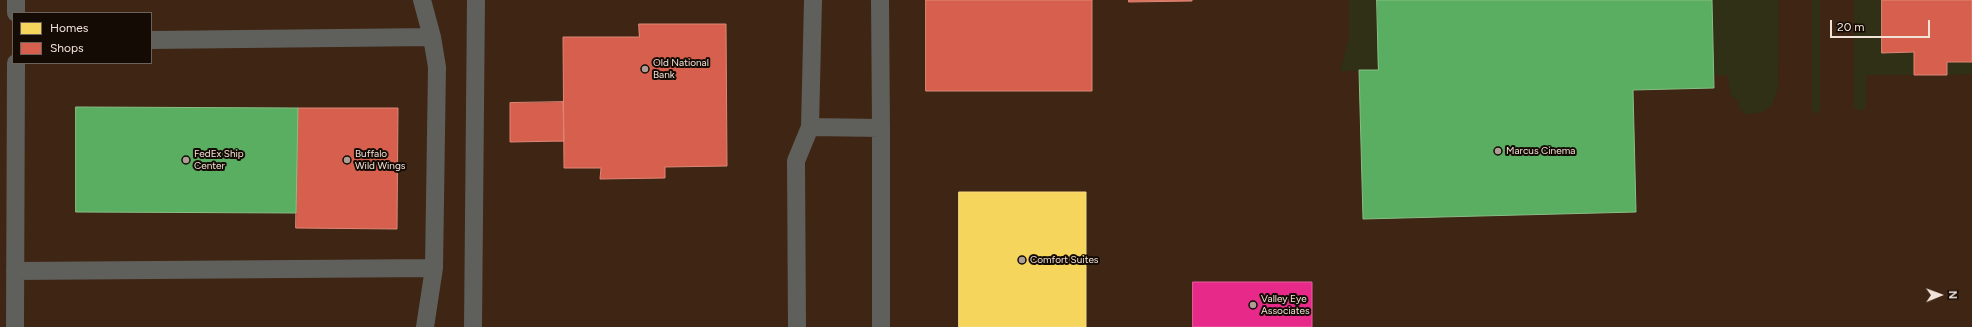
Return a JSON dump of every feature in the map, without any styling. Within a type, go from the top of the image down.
[{"type":"lane","points":[[16,0],[16,12]]},
{"type":"lane","points":[[422,0],[432,37],[437,68],[434,268],[425,327]]},
{"type":"lane","points":[[473,327],[476,0]]},
{"type":"lane","points":[[797,327],[796,161],[810,127],[813,0]]},
{"type":"lane","points":[[880,0],[881,327]]},
{"type":"lane","points":[[152,40],[432,37]]},
{"type":"lane","points":[[15,327],[16,64]]},
{"type":"lane","points":[[810,127],[881,128]]},
{"type":"lane","points":[[15,271],[434,268]]},
{"type":"shaded area","points":[[0,0],[1972,0],[1972,327],[0,327]]},
{"type":"green space","points":[[1349,0],[1377,0],[1378,70],[1340,71],[1349,38]]},
{"type":"green space","points":[[1712,0],[1779,0],[1777,93],[1772,104],[1764,111],[1753,114],[1745,114],[1739,107],[1738,100],[1731,96],[1727,75],[1714,75]]},
{"type":"green space","points":[[1812,0],[1820,0],[1820,109],[1817,114],[1812,111]]},
{"type":"green space","points":[[1854,0],[1882,0],[1882,52],[1914,52],[1914,75],[1866,75],[1866,108],[1861,111],[1854,108]]},
{"type":"green space","points":[[1947,62],[1972,62],[1972,74],[1947,75]]},
{"type":"building: Homes","name":"Comfort Suites","points":[[959,192],[1086,192],[1086,327],[959,327]]},
{"type":"building: Shops","points":[[926,0],[1092,0],[1092,91],[926,91]]},
{"type":"building: Shops","points":[[1129,0],[1192,0],[1192,1],[1129,2]]},
{"type":"building: Shops","points":[[1882,0],[1972,0],[1972,62],[1947,62],[1947,75],[1914,75],[1914,52],[1882,53]]},
{"type":"building: Shops","name":"Old National Bank","points":[[639,24],[726,24],[727,166],[665,167],[665,178],[600,179],[601,168],[564,168],[563,37],[639,37]]},
{"type":"building: Shops","points":[[563,102],[564,141],[510,142],[510,103]]},
{"type":"building: Shops","name":"Buffalo Wild Wings","points":[[298,108],[398,108],[397,229],[296,228]]},
{"type":"building: Health","name":"Valley Eye Associates","points":[[1193,282],[1312,282],[1312,327],[1193,327]]},
{"type":"building: Public","name":"Marcus Cinema","points":[[1377,0],[1712,0],[1714,88],[1633,90],[1636,212],[1363,219],[1359,70],[1378,70]]},
{"type":"building: Public","points":[[76,107],[298,108],[296,213],[76,212]]},
{"type":"place","name":"Old National Bank","points":[[645,69]]},
{"type":"place","name":"Marcus Cinema","points":[[1498,151]]},
{"type":"place","name":"FedEx Ship Center","points":[[186,160]]},
{"type":"place","name":"Buffalo Wild Wings","points":[[347,160]]},
{"type":"place","name":"Comfort Suites","points":[[1022,260]]},
{"type":"place","name":"Valley Eye Associates","points":[[1253,305]]}]
